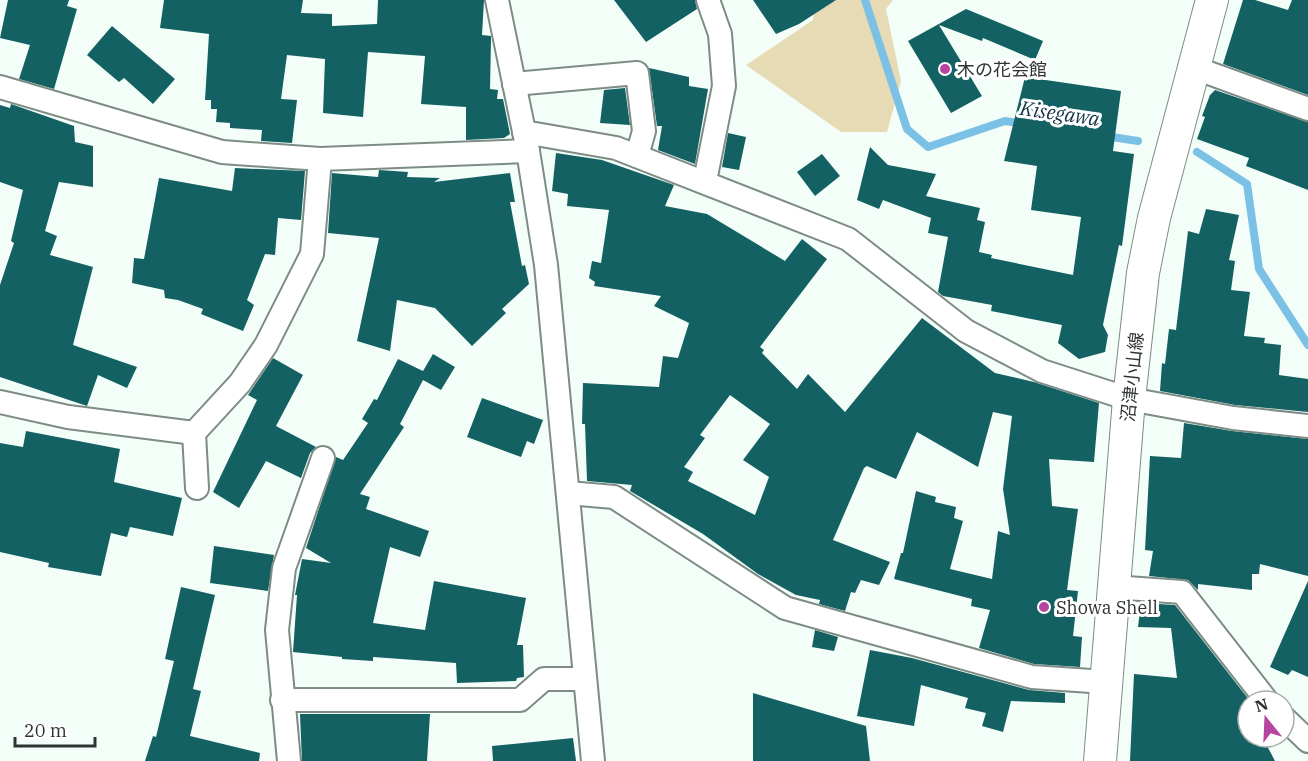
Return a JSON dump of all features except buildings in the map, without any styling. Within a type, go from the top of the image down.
[{"type":"main road","name":"沼津小山線","points":[[1100,761],[1129,399],[1143,273],[1152,229],[1212,0]]},
{"type":"street","points":[[497,0],[526,142],[546,265],[593,761]]},
{"type":"street","points":[[705,181],[724,86],[720,34],[708,0]]},
{"type":"street","points":[[1195,68],[1308,109]]},
{"type":"street","points":[[514,84],[637,73],[644,131],[637,156]]},
{"type":"street","points":[[0,87],[222,153],[320,159],[526,142],[616,148],[848,239],[966,331],[1042,371],[1129,399],[1233,418],[1308,426]]},
{"type":"street","points":[[197,488],[194,433],[240,383],[266,345],[312,254],[320,159]]},
{"type":"street","points":[[0,402],[68,417],[194,433]]},
{"type":"street","points":[[289,761],[277,630],[284,568],[323,458]]},
{"type":"street","points":[[568,494],[614,497],[784,608],[1032,677],[1106,682]]},
{"type":"street","points":[[1113,587],[1182,592],[1258,689]]},
{"type":"street","points":[[282,700],[519,700],[544,679],[585,679]]},
{"type":"street","points":[[1296,730],[1308,741]]},
{"type":"shaded area","points":[[815,0],[893,0],[886,9],[901,81],[887,132],[841,132],[746,65],[813,20]]},
{"type":"waterway","name":"Kisegawa","points":[[865,0],[907,129],[928,147],[1005,121],[1024,124]]},
{"type":"waterway","name":"Kisegawa","points":[[1105,136],[1138,141]]},
{"type":"waterway","name":"Kisegawa","points":[[1197,152],[1247,184],[1259,269],[1308,345]]},
{"type":"place","name":"木の花会館","points":[[945,69]]},
{"type":"place","name":"Showa Shell","points":[[1044,607]]}]
